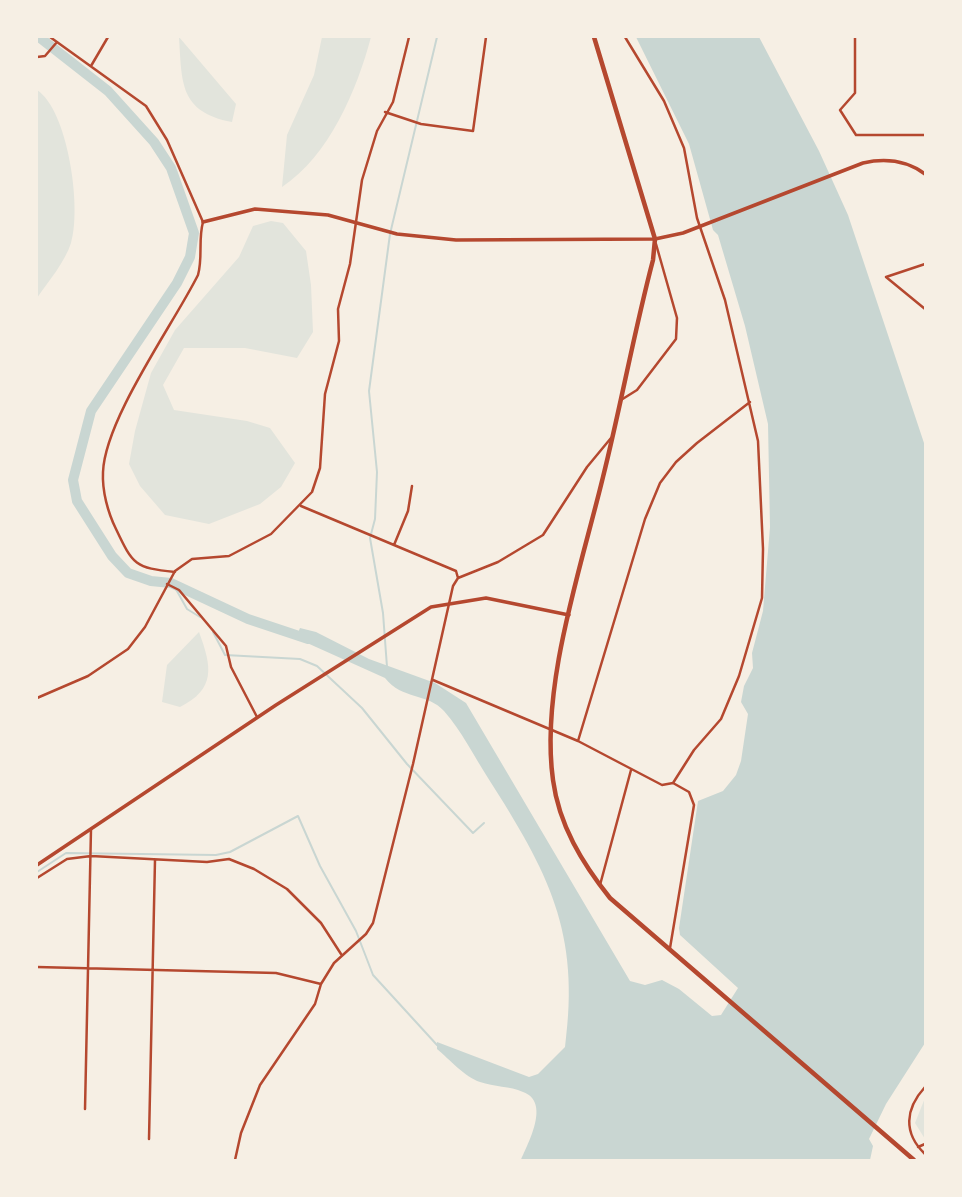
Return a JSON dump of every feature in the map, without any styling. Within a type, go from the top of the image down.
[{"type":"highway","points":[[594,37],[655,239],[613,436],[569,615],[550,731],[553,781],[564,822],[580,857],[600,886],[626,914],[914,1160]]},
{"type":"street","points":[[50,37],[146,107],[167,140],[203,222],[200,235],[202,260],[198,275],[122,415],[103,471],[111,518],[131,559],[143,568],[175,572]]},
{"type":"street","points":[[92,66],[108,37]]},
{"type":"street","points":[[37,698],[50,690],[89,676],[128,649],[145,627],[170,577],[192,559],[229,556],[271,534],[312,492],[318,478],[325,394],[339,341],[338,309],[350,264],[367,162],[385,111],[393,102],[409,37]]},
{"type":"street","points":[[385,111],[421,124],[473,131],[486,37]]},
{"type":"street","points":[[625,37],[678,129],[700,226],[724,300],[758,441],[763,549],[762,598],[739,676],[721,719],[694,750],[673,783]]},
{"type":"street","points":[[855,37],[855,93],[840,110],[856,135],[925,135]]},
{"type":"street","points":[[37,57],[45,57],[57,42]]},
{"type":"street","points":[[203,222],[255,209],[328,215],[397,234],[456,240],[655,239],[700,226],[863,163],[888,160],[904,163],[925,174]]},
{"type":"street","points":[[621,400],[637,390],[676,339],[677,318],[655,239]]},
{"type":"street","points":[[925,264],[886,277],[925,309]]},
{"type":"street","points":[[578,741],[645,519],[660,483],[676,462],[696,443],[750,402]]},
{"type":"street","points":[[458,578],[498,562],[543,536],[587,467],[613,436]]},
{"type":"street","points":[[394,545],[408,511],[412,486]]},
{"type":"street","points":[[236,1160],[241,1133],[260,1085],[315,1004],[321,984],[341,954],[362,939],[370,929],[380,902],[458,578],[456,571],[300,505]]},
{"type":"street","points":[[167,584],[179,590],[226,646],[231,667],[257,718]]},
{"type":"street","points":[[37,865],[320,676],[431,607],[451,601],[486,598],[569,615]]},
{"type":"street","points":[[433,680],[578,741],[662,785],[673,783],[689,792],[694,805],[669,951]]},
{"type":"street","points":[[600,886],[632,770]]},
{"type":"street","points":[[85,1109],[91,829]]},
{"type":"street","points":[[37,878],[66,859],[91,856],[207,862],[229,859],[254,869],[287,889],[321,923],[341,954]]},
{"type":"street","points":[[149,1139],[155,860]]},
{"type":"street","points":[[37,967],[276,973],[321,984]]},
{"type":"street","points":[[925,1087],[914,1099],[907,1122],[918,1147],[925,1154]]},
{"type":"street","points":[[918,1147],[925,1144]]},
{"type":"shaded area","points":[[179,37],[236,104],[232,122],[202,111],[193,103],[183,81]]},
{"type":"shaded area","points":[[322,37],[371,37],[358,78],[339,120],[314,158],[282,187],[287,135],[314,75]]},
{"type":"shaded area","points":[[636,37],[759,37],[819,151],[848,215],[925,446],[925,1043],[886,1104],[869,1139],[873,1146],[870,1160],[521,1160],[537,1113],[531,1097],[518,1090],[474,1080],[437,1049],[437,1042],[529,1077],[538,1074],[565,1047],[569,1006],[568,970],[555,905],[543,874],[528,844],[462,735],[438,705],[399,690],[385,678],[296,638],[300,628],[316,632],[369,659],[435,683],[466,703],[630,981],[645,985],[662,980],[679,989],[712,1016],[721,1015],[738,988],[680,935],[679,928],[698,801],[723,791],[736,775],[741,761],[748,714],[741,702],[744,686],[753,668],[752,653],[763,611],[770,527],[768,424],[745,326],[718,235],[713,230],[689,144]]},
{"type":"shaded area","points":[[37,90],[48,101],[57,117],[64,138],[70,161],[75,207],[71,243],[56,272],[37,298]]},
{"type":"shaded area","points":[[271,221],[283,223],[306,251],[313,332],[297,358],[245,348],[184,348],[163,385],[174,410],[247,421],[270,428],[295,463],[281,487],[260,504],[209,524],[165,515],[140,486],[129,464],[151,373],[175,330],[239,257],[253,226]]},
{"type":"shaded area","points":[[199,632],[207,656],[208,676],[205,685],[200,693],[180,707],[162,702],[167,665]]},
{"type":"shaded area","points":[[925,1098],[925,1139],[915,1123]]},
{"type":"waterway","points":[[39,37],[108,91],[154,142],[171,168],[194,233],[190,257],[177,283],[91,411],[73,480],[77,501],[112,556],[128,573],[151,581],[171,583],[248,619],[308,639]]},
{"type":"waterway","points":[[387,667],[383,613],[370,538],[375,519],[377,472],[369,391],[390,234],[437,37]]},
{"type":"waterway","points":[[173,584],[187,609],[200,617]]},
{"type":"waterway","points":[[213,632],[225,655],[300,659],[317,666],[362,708],[407,764],[473,833],[484,823]]},
{"type":"waterway","points":[[37,872],[66,853],[216,855],[230,852],[298,816],[320,866],[356,931],[373,975],[437,1045]]}]
